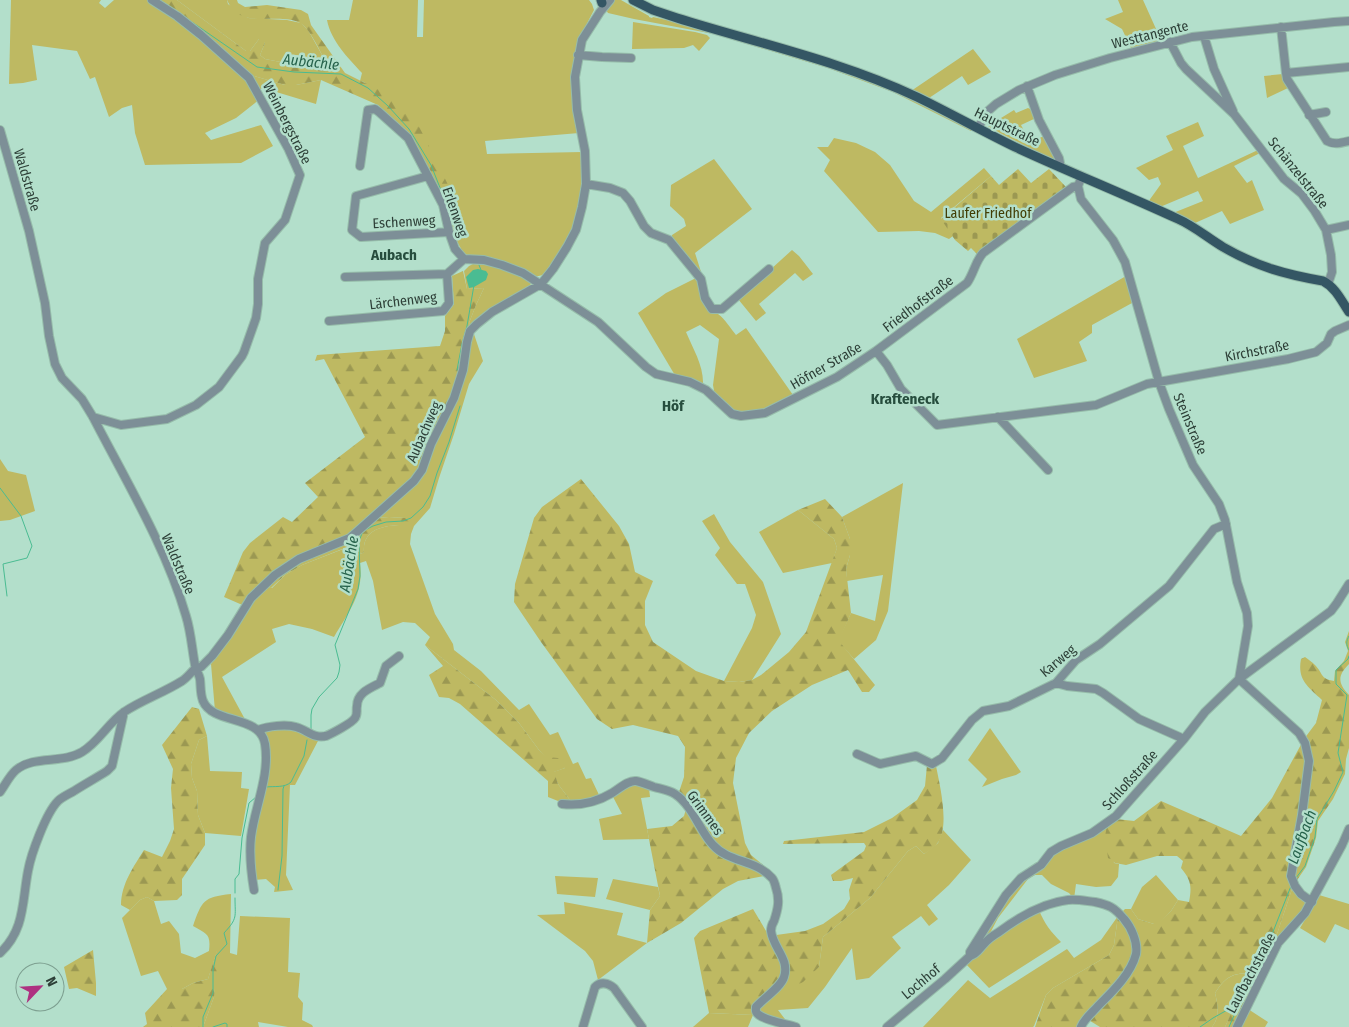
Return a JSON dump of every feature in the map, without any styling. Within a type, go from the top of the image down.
[{"type":"main road","name":"Hauptstraße","points":[[633,0],[653,10],[692,23],[866,75],[918,97],[1060,167],[1080,181],[1180,220],[1222,246],[1262,267],[1283,274],[1323,281],[1328,284]]},
{"type":"main road","points":[[1328,284],[1337,293],[1349,312]]},
{"type":"street","name":"Weinbergstraße","points":[[93,417],[121,425],[167,419],[196,405],[219,387],[244,352],[256,318],[258,279],[265,243],[285,220],[300,175],[288,148],[249,78],[201,35],[177,16],[152,0]]},
{"type":"street","name":"Aubachweg","points":[[198,668],[212,656],[228,635],[251,598],[275,575],[299,558],[350,538],[414,481],[422,470],[431,444],[454,398],[463,370],[466,342],[470,331],[492,312],[541,284],[553,270],[576,230],[582,207],[586,184],[585,151],[577,110],[575,77],[582,40],[603,3]]},
{"type":"street","name":"Westtangente","points":[[978,128],[988,111],[996,104],[1027,86],[1110,58],[1192,37],[1349,21]]},
{"type":"street","points":[[1281,27],[1286,73],[1290,84],[1327,141],[1331,144],[1349,142]]},
{"type":"street","name":"Schänzelstraße","points":[[1204,36],[1214,69],[1234,114]]},
{"type":"street","name":"Schänzelstraße","points":[[1170,42],[1186,69],[1234,114],[1284,179],[1302,194],[1314,210],[1326,230],[1331,255],[1332,272],[1328,284]]},
{"type":"street","points":[[578,55],[631,58]]},
{"type":"street","points":[[1286,73],[1349,67]]},
{"type":"street","points":[[1027,86],[1039,120],[1059,158],[1060,167]]},
{"type":"street","name":"Erlenweg","points":[[360,166],[368,110],[375,109],[408,138],[443,205],[455,248],[464,258]]},
{"type":"street","points":[[1309,115],[1326,112]]},
{"type":"street","name":"Waldstraße","points":[[0,130],[29,231],[45,303],[55,364],[62,378],[82,398],[93,417],[168,566],[187,617],[200,677],[200,692],[207,708],[258,730]]},
{"type":"street","name":"Eschenweg","points":[[428,176],[356,196],[352,230],[361,237],[449,232]]},
{"type":"street","name":"Friedhofstraße","points":[[876,351],[967,283],[983,253],[1080,181]]},
{"type":"street","name":"Steinstraße","points":[[1080,181],[1081,198],[1112,240],[1125,262],[1159,382],[1181,438],[1194,465],[1219,504],[1226,524],[1237,582],[1247,613],[1248,626],[1239,679]]},
{"type":"street","points":[[586,184],[610,188],[623,193],[630,201],[644,226],[651,233],[669,240],[701,279],[705,298],[712,309],[722,309],[769,269]]},
{"type":"street","points":[[1326,230],[1349,225]]},
{"type":"street","points":[[345,277],[447,274],[464,258],[484,260],[502,265],[523,273],[541,284]]},
{"type":"street","name":"Lärchenweg","points":[[329,321],[443,311],[449,303],[447,274]]},
{"type":"street","name":"Höfner Straße","points":[[541,284],[559,298],[598,322],[656,374],[690,382],[706,390],[732,414],[741,416],[766,413],[837,377],[876,351],[901,389],[937,425],[1096,405],[1147,384],[1159,382]]},
{"type":"street","name":"Kirchstraße","points":[[1159,382],[1316,352],[1327,343],[1331,334],[1349,325]]},
{"type":"street","points":[[998,418],[1048,470]]},
{"type":"street","name":"Karweg","points":[[857,754],[880,764],[916,756],[932,764],[942,758],[972,720],[983,711],[1009,706],[1056,683],[1076,660],[1100,644],[1168,586],[1214,529],[1226,524]]},
{"type":"street","name":"Schloßstraße","points":[[970,956],[970,952],[1006,895],[1021,878],[1041,864],[1051,852],[1092,833],[1116,816],[1184,739],[1205,712],[1239,679],[1331,611],[1349,584]]},
{"type":"street","points":[[254,890],[250,868],[251,837],[266,762],[265,743],[258,730],[267,726],[296,727],[319,737],[328,736],[355,720],[357,714],[356,704],[359,697],[366,690],[380,683],[386,666],[399,656]]},
{"type":"street","points":[[0,792],[15,770],[35,762],[70,757],[81,752],[92,744],[124,712],[183,680],[198,668]]},
{"type":"street","points":[[1239,679],[1298,732],[1305,743],[1309,761],[1292,876],[1293,882],[1301,894],[1312,902]]},
{"type":"street","points":[[1056,683],[1096,689],[1139,719],[1184,739]]},
{"type":"street","points":[[0,953],[9,945],[17,931],[28,869],[42,827],[58,800],[107,771],[112,766],[124,712]]},
{"type":"street","name":"Grimmes","points":[[562,804],[581,805],[588,803],[602,798],[629,782],[635,781],[661,788],[675,794],[687,805],[714,847],[725,855],[760,867],[773,879],[779,896],[778,908],[771,929],[772,937],[779,948],[786,966],[781,983],[756,1008],[756,1012],[769,1020],[796,1027]]},
{"type":"street","name":"Laufbachstraße","points":[[1238,1027],[1278,943],[1305,913],[1312,902],[1349,829]]},
{"type":"street","name":"Lochhof","points":[[887,1027],[970,956],[974,955],[984,944],[1021,917],[1043,906],[1069,900],[1085,900],[1114,908],[1127,923],[1135,940],[1136,954],[1128,972],[1085,1020],[1081,1027]]},
{"type":"street","points":[[583,1027],[595,987],[598,984],[604,983],[614,988],[642,1027]]},
{"type":"green space","points":[[11,0],[101,0],[99,3],[105,8],[114,0],[147,0],[183,25],[247,77],[260,99],[236,118],[205,133],[211,140],[261,125],[273,146],[241,163],[145,165],[135,133],[132,105],[122,108],[109,117],[95,77],[90,79],[77,51],[32,45],[37,80],[9,84]]},
{"type":"green space","points":[[154,0],[177,0],[246,51],[250,51],[259,39],[263,39],[265,43],[260,55],[265,59],[324,69],[326,62],[311,35],[300,23],[291,20],[250,18],[233,10],[227,0],[237,0],[238,3],[245,7],[267,5],[301,10],[308,14],[311,25],[345,73],[393,97],[420,128],[455,199],[464,227],[461,235],[455,238],[445,204],[410,136],[378,105],[321,80],[296,85],[285,85],[247,74]]},
{"type":"green space","points":[[177,0],[227,0],[228,4],[248,18],[287,20],[301,23],[308,30],[326,62],[325,69],[265,59],[260,55],[265,43],[259,39],[250,51],[246,51]]},
{"type":"green space","points":[[353,0],[418,0],[417,37],[423,37],[424,0],[589,0],[592,4],[594,10],[581,35],[576,54],[579,133],[485,141],[487,154],[582,152],[581,195],[575,222],[563,248],[544,274],[534,276],[500,261],[464,254],[455,238],[455,199],[364,82],[360,81],[362,73],[341,49],[332,35],[327,20],[349,20]]},
{"type":"green space","points":[[614,0],[621,0],[652,18],[680,22],[819,63],[902,93],[975,131],[971,131],[893,92],[828,68],[714,34],[608,13],[606,10]]},
{"type":"green space","points":[[1118,0],[1143,0],[1161,40],[1131,48],[1122,29],[1105,19],[1123,12]]},
{"type":"green space","points":[[633,22],[695,32],[707,35],[710,38],[699,51],[693,45],[684,48],[632,49]]},
{"type":"green space","points":[[973,49],[991,72],[968,85],[962,76],[929,98],[911,91]]},
{"type":"green space","points":[[247,74],[285,85],[296,85],[321,80],[316,104],[263,88],[259,90]]},
{"type":"green space","points":[[1283,74],[1288,88],[1267,98],[1264,76]]},
{"type":"green space","points":[[1028,108],[1032,110],[1036,118],[1021,125],[1030,142],[1044,136],[1055,158],[1054,160],[988,126],[1014,110],[1016,113]]},
{"type":"green space","points":[[1198,122],[1204,136],[1183,146],[1198,178],[1258,150],[1260,153],[1234,166],[1247,183],[1252,180],[1264,210],[1230,224],[1222,211],[1195,223],[1173,213],[1203,201],[1198,191],[1160,207],[1148,202],[1161,184],[1158,177],[1149,180],[1136,168],[1173,150],[1166,136]]},
{"type":"green space","points":[[834,138],[856,143],[875,152],[890,165],[914,201],[931,212],[984,168],[991,176],[941,218],[953,236],[949,239],[935,233],[919,231],[878,232],[824,171],[830,160],[817,147],[828,147]]},
{"type":"green space","points":[[714,159],[752,209],[695,253],[702,275],[672,239],[672,235],[686,226],[684,219],[670,206],[671,185]]},
{"type":"green space","name":"Laufer Friedhof","points":[[1018,169],[1031,183],[1049,169],[1066,187],[977,254],[971,248],[968,251],[955,240],[941,219],[991,176],[999,185]]},
{"type":"green space","points":[[792,250],[813,274],[803,281],[795,273],[759,304],[766,313],[756,321],[738,299]]},
{"type":"green space","points":[[473,264],[496,266],[529,280],[531,283],[530,286],[471,327],[469,323],[484,288],[467,289],[464,271]]},
{"type":"green space","points":[[463,271],[467,289],[484,288],[469,323],[471,327],[459,375],[414,479],[377,518],[405,518],[409,522],[406,525],[384,527],[372,532],[367,537],[364,544],[364,552],[361,554],[355,544],[302,565],[285,575],[271,588],[265,586],[247,607],[224,597],[243,552],[250,543],[283,517],[292,522],[318,497],[305,483],[365,437],[324,359],[315,361],[317,355],[440,346],[445,331],[445,316],[454,304],[452,276]]},
{"type":"green space","points":[[1126,276],[1132,303],[1092,325],[1092,333],[1079,342],[1087,361],[1034,378],[1017,339]]},
{"type":"green space","points":[[696,278],[702,298],[707,306],[723,319],[736,335],[746,328],[793,395],[768,409],[750,414],[734,412],[715,396],[713,385],[719,339],[700,325],[686,332],[700,364],[703,385],[676,377],[638,313],[666,293]]},
{"type":"green space","points":[[473,331],[483,361],[469,384],[430,508],[414,526],[410,544],[435,614],[453,644],[454,650],[481,671],[519,710],[529,704],[550,735],[558,732],[573,764],[578,762],[586,779],[591,778],[600,797],[573,804],[558,784],[553,772],[565,768],[546,758],[519,723],[496,700],[425,645],[430,637],[415,623],[403,622],[382,630],[373,581],[366,561],[360,563],[360,584],[354,602],[334,637],[312,629],[289,624],[272,629],[276,642],[222,677],[247,723],[215,711],[211,664],[247,607],[265,586],[272,588],[285,575],[302,565],[356,544],[361,554],[364,552],[364,544],[367,537],[372,532],[384,527],[406,525],[405,518],[377,518],[432,446],[454,402]]},
{"type":"green space","points":[[0,459],[8,471],[26,475],[35,511],[10,520],[0,521]]},
{"type":"green space","points":[[581,479],[619,526],[629,544],[635,572],[653,581],[645,601],[645,625],[653,642],[696,671],[724,681],[739,682],[752,680],[761,675],[789,652],[806,632],[837,548],[834,539],[798,510],[825,499],[842,517],[850,539],[850,555],[846,569],[851,613],[839,641],[875,685],[869,692],[862,692],[848,670],[812,685],[772,711],[749,733],[736,758],[733,783],[745,843],[751,855],[774,874],[738,881],[723,889],[681,923],[647,943],[650,910],[660,896],[647,829],[672,826],[684,816],[688,802],[678,795],[684,777],[685,747],[678,736],[633,725],[612,729],[597,719],[514,602],[515,584],[534,518],[542,507]]},
{"type":"green space","points":[[903,483],[888,611],[876,640],[854,659],[838,641],[851,613],[875,621],[883,575],[847,581],[846,569],[850,555],[850,539],[842,517]]},
{"type":"green space","points":[[798,510],[834,539],[837,548],[832,563],[783,573],[759,532]]},
{"type":"green space","points":[[714,514],[730,542],[763,582],[781,634],[752,680],[739,682],[724,681],[752,628],[756,615],[745,584],[737,584],[715,555],[720,548],[702,521]]},
{"type":"green space","points":[[1349,631],[1349,664],[1342,672],[1340,679],[1349,695],[1349,748],[1345,774],[1333,799],[1318,821],[1316,838],[1306,867],[1293,886],[1273,946],[1234,1027],[1225,1027],[1249,973],[1229,977],[1215,993],[1217,1015],[1212,1027],[1100,1027],[1087,1019],[1082,1027],[1035,1027],[1046,995],[1053,988],[1109,955],[1114,945],[1118,916],[1125,909],[1131,909],[1138,919],[1154,924],[1159,923],[1171,911],[1178,900],[1189,902],[1190,884],[1181,868],[1183,861],[1177,856],[1157,856],[1126,865],[1115,863],[1108,858],[1105,836],[1107,826],[1116,819],[1134,821],[1161,801],[1241,836],[1272,798],[1304,739],[1316,723],[1322,700],[1308,687],[1302,678],[1301,659],[1305,657],[1315,665],[1324,677],[1334,681],[1335,671],[1344,661],[1348,651],[1345,642]]},
{"type":"green space","points":[[425,645],[496,700],[519,723],[546,757],[558,758],[565,768],[554,772],[558,784],[573,804],[563,803],[548,797],[548,781],[460,704],[449,698],[439,697],[429,675],[443,666]]},
{"type":"green space","points":[[192,707],[199,709],[207,736],[199,740],[191,764],[192,778],[197,791],[198,815],[205,833],[205,845],[182,879],[182,895],[177,900],[154,901],[147,897],[140,900],[130,910],[121,905],[123,890],[132,869],[144,850],[162,857],[174,829],[171,788],[173,769],[162,745]]},
{"type":"green space","points":[[265,728],[288,728],[319,739],[295,785],[290,785],[286,875],[293,890],[274,892],[275,887],[266,879],[254,880],[251,849],[268,761],[261,732]]},
{"type":"green space","points":[[990,728],[1021,772],[982,787],[987,779],[968,760]]},
{"type":"green space","points":[[207,736],[210,771],[242,772],[241,788],[249,789],[241,836],[205,833],[198,815],[197,791],[192,778],[191,764],[199,740]]},
{"type":"green space","points":[[927,765],[936,766],[943,804],[942,833],[936,845],[924,854],[916,846],[908,851],[870,898],[823,937],[819,967],[803,982],[778,995],[761,998],[753,1007],[753,1015],[709,1013],[694,938],[700,931],[753,909],[769,936],[805,931],[823,924],[844,909],[850,899],[849,890],[853,878],[833,881],[831,875],[864,851],[866,846],[864,843],[783,844],[784,841],[864,832],[892,818],[917,800],[925,786]]},
{"type":"green space","points":[[634,783],[649,788],[650,797],[641,798],[649,839],[603,840],[599,819],[622,814],[612,795]]},
{"type":"green space","points":[[1107,826],[1114,863],[1119,864],[1118,877],[1111,886],[1096,887],[1076,884],[1074,899],[1069,893],[1051,884],[1042,875],[1035,875],[1028,879],[998,918],[987,939],[976,951],[1007,897],[1022,879],[1053,853]]},
{"type":"green space","points":[[943,830],[971,860],[949,885],[927,905],[938,919],[929,926],[921,916],[892,937],[901,948],[869,978],[856,980],[852,948],[808,1008],[778,1010],[791,1027],[753,1015],[753,1007],[819,967],[823,937],[870,898],[908,851],[916,846],[924,854],[938,843]]},
{"type":"green space","points":[[1156,875],[1178,900],[1159,924],[1138,919],[1131,909],[1142,887]]},
{"type":"green space","points":[[555,876],[598,878],[595,897],[557,894]]},
{"type":"green space","points":[[613,879],[658,887],[660,896],[650,910],[606,899]]},
{"type":"green space","points":[[1293,886],[1306,904],[1306,908],[1283,931],[1273,946]]},
{"type":"green space","points":[[231,894],[230,953],[237,955],[240,916],[290,918],[288,972],[300,973],[298,997],[303,1003],[302,1020],[313,1027],[288,1027],[258,1022],[259,1027],[203,1027],[214,997],[217,951],[208,979],[193,983],[182,989],[167,989],[158,971],[141,976],[122,918],[140,900],[147,897],[154,901],[161,924],[169,921],[179,934],[181,953],[195,958],[209,951],[209,938],[193,926],[199,911],[209,899]]},
{"type":"green space","points":[[1319,895],[1349,904],[1349,930],[1335,924],[1325,943],[1300,928]]},
{"type":"green space","points":[[564,902],[623,913],[617,935],[647,943],[598,980],[593,961],[585,951],[537,915],[565,914]]},
{"type":"green space","points":[[1039,910],[1048,927],[1061,942],[989,988],[965,963],[1000,933]]},
{"type":"green space","points":[[1118,916],[1114,945],[1109,955],[1053,988],[1046,995],[1033,1027],[923,1027],[968,980],[990,998],[1067,949],[1074,958],[1101,940]]},
{"type":"green space","points":[[93,950],[96,996],[77,988],[69,989],[65,966]]},
{"type":"green space","points":[[217,950],[219,954],[214,997],[203,1027],[143,1027],[147,1024],[145,1013],[167,989],[182,989],[193,983],[208,979]]},
{"type":"green space","points":[[1250,973],[1225,1027],[1212,1027],[1217,1015],[1215,993],[1222,983],[1229,977]]},
{"type":"green space","points":[[1248,1009],[1268,1022],[1265,1027],[1241,1027]]},
{"type":"green space","points":[[709,1013],[753,1015],[748,1027],[693,1027]]},
{"type":"shaded area","points":[[473,270],[486,271],[488,274],[486,280],[469,288],[466,277]]},
{"type":"waterway","name":"Aubächle","points":[[160,0],[257,67],[294,72],[341,74],[368,88],[409,129],[431,165],[456,228]]},
{"type":"waterway","name":"Aubächle","points":[[479,265],[481,270]]},
{"type":"waterway","name":"Aubächle","points":[[457,370],[474,285]]},
{"type":"waterway","name":"Aubächle","points":[[311,730],[312,709],[319,697],[337,678],[339,672],[340,665],[335,645],[358,589],[360,576],[359,541],[363,531],[386,522],[403,521],[411,518],[423,507],[430,496],[460,406]]},
{"type":"waterway","points":[[0,488],[21,516],[32,546],[27,558],[3,564],[7,596]]},
{"type":"waterway","name":"Laufbach","points":[[1349,636],[1347,640],[1349,650]]},
{"type":"waterway","name":"Laufbach","points":[[1296,878],[1305,866],[1315,837],[1317,819],[1343,772],[1338,753],[1347,695],[1336,684],[1336,670],[1349,656]]},
{"type":"waterway","name":"Aubächle","points":[[266,787],[283,786],[291,782],[304,756],[307,740]]},
{"type":"waterway","points":[[278,890],[282,856],[284,786]]},
{"type":"waterway","name":"Aubächle","points":[[235,893],[235,879],[239,874],[242,838],[249,803],[256,797]]},
{"type":"waterway","name":"Laufbach","points":[[1229,1027],[1269,942],[1291,886]]},
{"type":"waterway","name":"Aubächle","points":[[203,1027],[203,1017],[213,993],[213,970],[216,956],[227,944],[224,933],[235,917],[235,898]]},
{"type":"waterway","points":[[1200,1027],[1238,1004]]},
{"type":"waterway","name":"Aubächle","points":[[213,1027],[225,1023],[227,1027]]},
{"type":"district","name":"Aubach","points":[[394,255]]},
{"type":"district","name":"Krafteneck","points":[[905,399]]},
{"type":"district","name":"Höf","points":[[673,406]]}]
